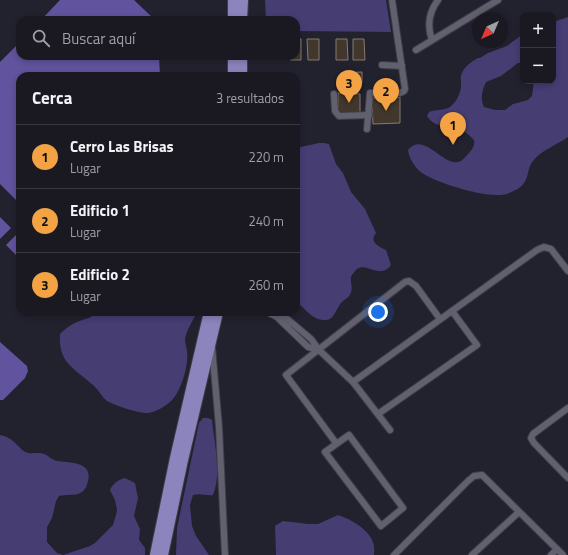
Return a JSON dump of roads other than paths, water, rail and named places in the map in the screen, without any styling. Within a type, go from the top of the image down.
[{"type":"main road","points":[[242,16],[243,0]]},
{"type":"main road","points":[[233,60],[233,72]]},
{"type":"main road","points":[[242,60],[242,72]]},
{"type":"main road","points":[[155,555],[173,465],[208,316]]},
{"type":"main road","points":[[163,555],[183,460],[217,316]]},
{"type":"street","points":[[367,129],[370,93],[400,93],[405,89],[392,0]]},
{"type":"street","points":[[432,40],[428,30],[429,20],[434,5],[438,0]]},
{"type":"street","points":[[416,50],[498,0]]},
{"type":"street","points":[[382,65],[402,66]]},
{"type":"street","points":[[334,94],[334,111],[339,116],[368,115]]},
{"type":"street","points":[[353,382],[536,250],[544,246],[551,249],[568,271]]},
{"type":"street","points":[[336,443],[286,375],[405,282],[409,281],[416,286],[440,319]]},
{"type":"street","points":[[378,414],[477,344],[452,311]]},
{"type":"street","points":[[275,316],[302,336],[311,339],[319,350],[353,382],[390,430]]},
{"type":"street","points":[[283,316],[302,336]]},
{"type":"street","points":[[211,338],[218,427],[225,555]]},
{"type":"street","points":[[568,408],[533,434],[531,438],[568,478]]},
{"type":"street","points":[[349,434],[404,508],[381,526],[325,452],[336,443],[349,434]]},
{"type":"street","points":[[394,555],[468,481],[474,476],[482,475],[563,555]]},
{"type":"street","points":[[472,555],[519,512]]},
{"type":"street","points":[[550,555],[557,549]]},
{"type":"place","name":"Edificio 2","points":[[349,103]]},
{"type":"place","name":"Edificio 1","points":[[386,111]]},
{"type":"place","name":"Cerro Las Brisas","points":[[453,145]]}]
